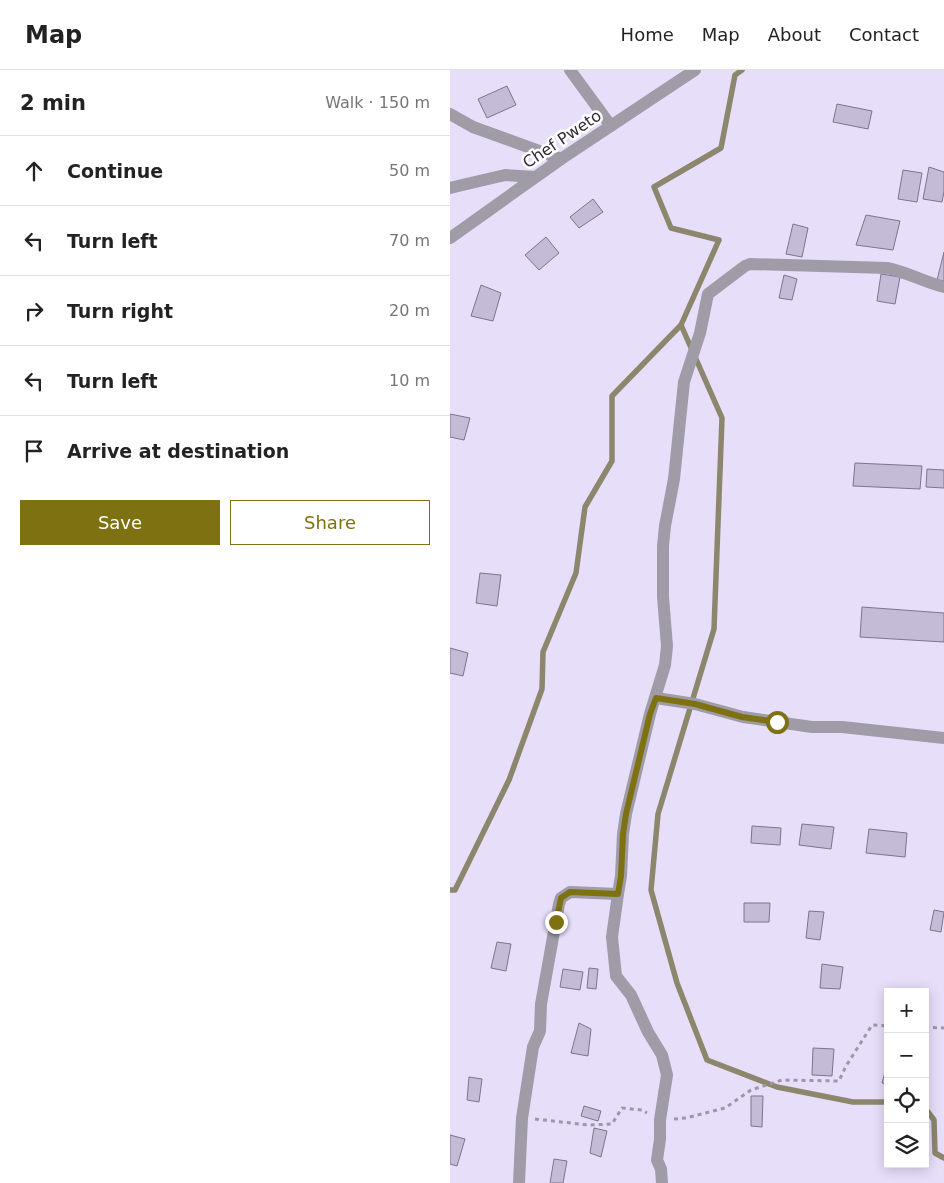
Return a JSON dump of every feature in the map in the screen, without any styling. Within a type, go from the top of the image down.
[{"type":"street","points":[[570,70],[611,126]]},
{"type":"street","name":"Chef Pweto","points":[[450,238],[561,159],[695,70]]},
{"type":"street","points":[[450,114],[473,128],[561,159]]},
{"type":"street","points":[[450,188],[505,175],[535,177]]},
{"type":"street","points":[[662,1183],[661,1169],[657,1160],[660,1120],[667,1075],[662,1055],[648,1032],[631,995],[616,976],[612,937],[621,876],[626,814],[650,714],[665,665],[667,646],[663,597],[663,546],[665,526],[674,479],[684,382],[700,333],[708,294],[750,264],[887,268],[904,272],[923,281],[944,287]]},
{"type":"street","points":[[656,698],[695,704],[742,717],[812,727],[842,727],[944,738]]},
{"type":"street","points":[[519,1183],[522,1118],[533,1047],[540,1031],[541,1004],[561,898],[570,892],[618,894]]},
{"type":"path","points":[[522,1118],[588,1125],[612,1124],[622,1108],[642,1110],[660,1120],[686,1118],[725,1108],[751,1090],[782,1080],[839,1081],[846,1066],[872,1025],[884,1026]]},
{"type":"path","points":[[929,1027],[944,1028]]},
{"type":"building","points":[[507,86],[516,105],[487,118],[478,99]]},
{"type":"building","points":[[837,104],[872,111],[868,129],[833,122]]},
{"type":"building","points":[[929,167],[944,172],[942,202],[923,199]]},
{"type":"building","points":[[903,170],[922,173],[917,202],[898,199]]},
{"type":"building","points":[[593,199],[603,212],[579,228],[570,217]]},
{"type":"building","points":[[866,215],[900,221],[893,250],[856,245]]},
{"type":"building","points":[[793,224],[808,228],[802,257],[786,254]]},
{"type":"building","points":[[546,237],[559,253],[539,270],[525,255]]},
{"type":"building","points":[[944,252],[944,281],[937,280]]},
{"type":"building","points":[[881,274],[900,277],[895,304],[877,301]]},
{"type":"building","points":[[784,275],[797,279],[792,300],[779,298]]},
{"type":"building","points":[[481,285],[501,293],[493,321],[471,316]]},
{"type":"building","points":[[450,414],[470,418],[464,440],[450,437]]},
{"type":"building","points":[[855,463],[922,466],[920,489],[853,486]]},
{"type":"building","points":[[927,469],[944,470],[944,488],[926,487]]},
{"type":"building","points":[[480,573],[501,575],[497,606],[476,603]]},
{"type":"building","points":[[862,607],[944,613],[944,642],[860,637]]},
{"type":"building","points":[[450,648],[468,653],[463,676],[450,673]]},
{"type":"building","points":[[802,824],[834,827],[831,849],[799,845]]},
{"type":"building","points":[[752,826],[781,828],[780,845],[751,843]]},
{"type":"building","points":[[869,829],[907,833],[905,857],[866,853]]},
{"type":"building","points":[[744,903],[770,903],[769,922],[744,922]]},
{"type":"building","points":[[934,910],[944,912],[941,932],[930,930]]},
{"type":"building","points":[[809,911],[824,912],[820,940],[806,938]]},
{"type":"building","points":[[497,942],[511,944],[506,971],[491,968]]},
{"type":"building","points":[[822,964],[843,967],[840,989],[820,988]]},
{"type":"building","points":[[589,968],[598,969],[596,989],[587,988]]},
{"type":"building","points":[[563,969],[583,972],[580,990],[560,987]]},
{"type":"building","points":[[579,1023],[591,1029],[588,1056],[571,1053]]},
{"type":"building","points":[[813,1048],[834,1049],[832,1076],[812,1075]]},
{"type":"building","points":[[469,1077],[482,1079],[479,1102],[467,1100]]},
{"type":"building","points":[[751,1096],[763,1096],[762,1127],[751,1126]]},
{"type":"building","points":[[584,1106],[601,1111],[598,1121],[581,1116]]},
{"type":"building","points":[[594,1128],[607,1131],[601,1157],[590,1153]]},
{"type":"building","points":[[450,1135],[465,1139],[457,1166],[450,1164]]},
{"type":"building","points":[[554,1159],[567,1161],[563,1183],[550,1183]]},
{"type":"waterway","points":[[742,70],[735,75],[721,148],[654,187],[671,228],[719,240],[681,325],[722,418],[714,629],[658,814],[651,890],[677,983],[707,1060],[777,1087],[853,1102],[884,1102]]},
{"type":"waterway","points":[[450,890],[455,890],[509,780],[542,689],[543,652],[576,573],[585,507],[612,461],[612,396],[681,325]]},
{"type":"waterway","points":[[929,1113],[934,1120],[935,1153],[944,1158]]},
{"type":"route","points":[[556,922],[561,898],[570,892],[618,894],[626,814],[650,714],[656,698],[695,704],[742,717],[777,722]]}]
